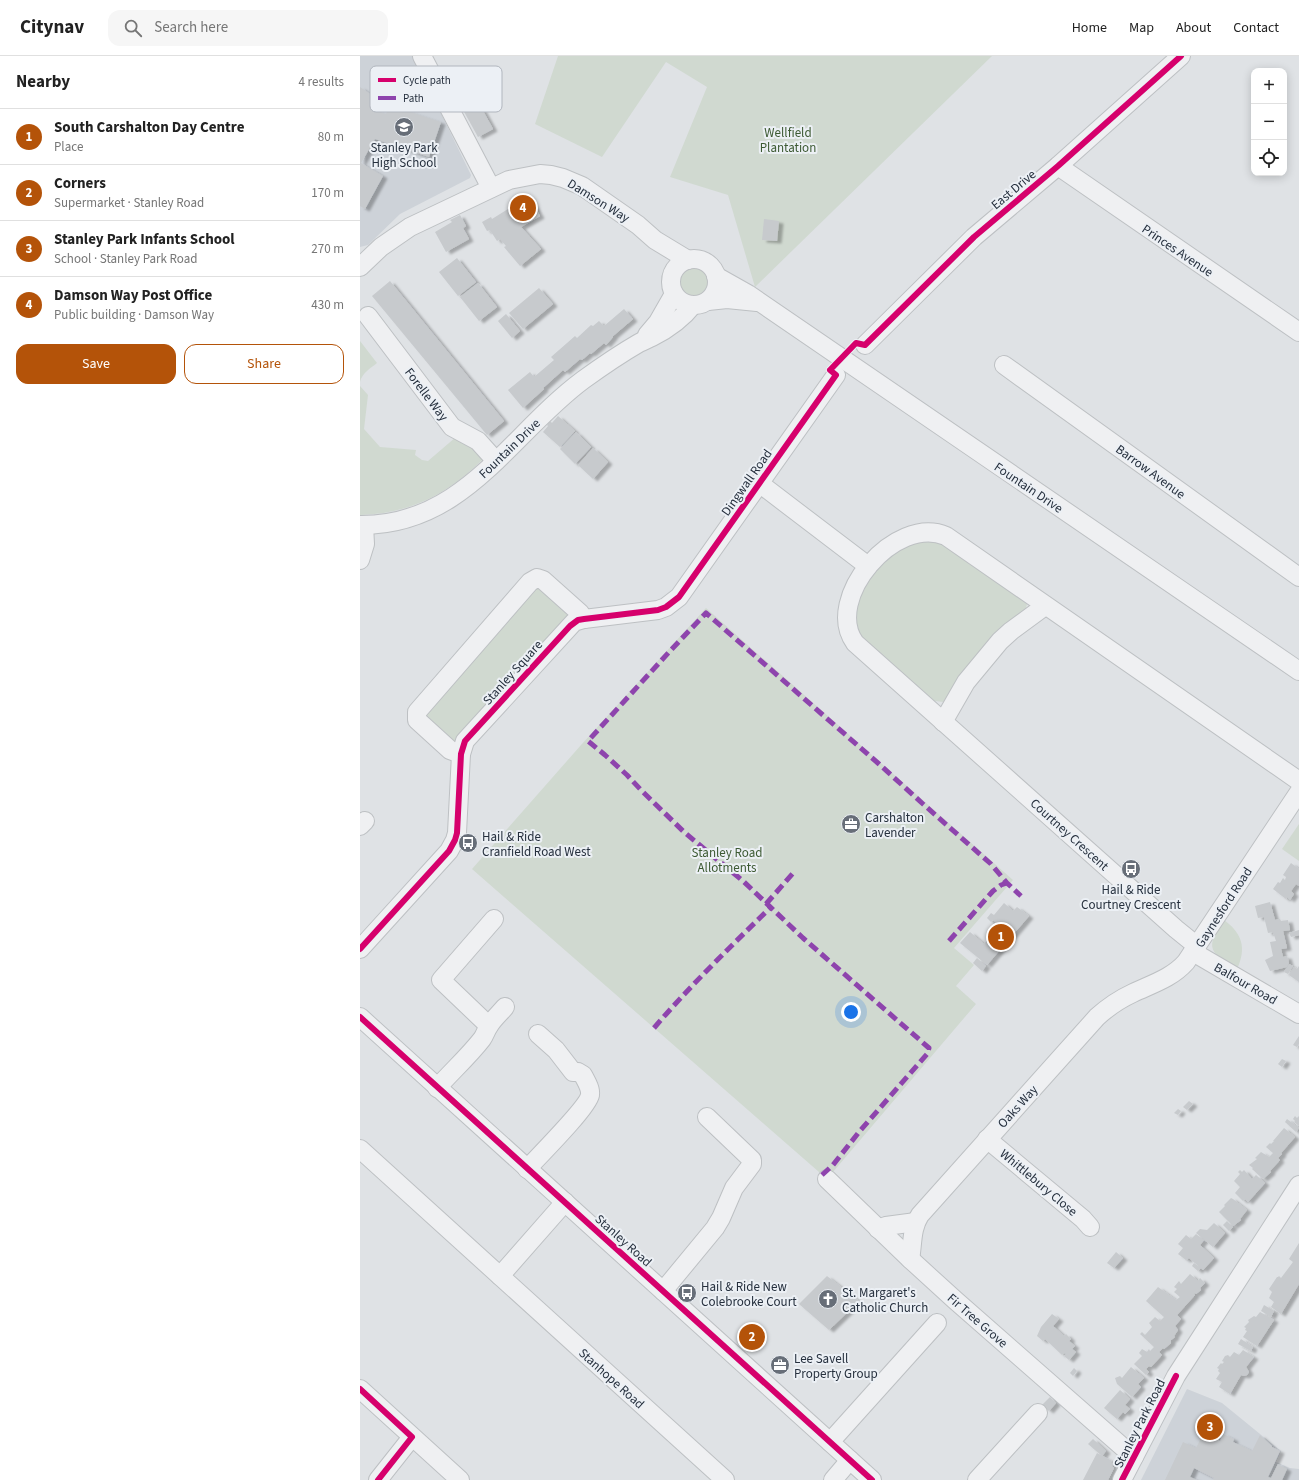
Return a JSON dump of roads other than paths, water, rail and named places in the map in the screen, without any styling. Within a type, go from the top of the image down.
[{"type":"street","name":"East Drive","points":[[865,345],[974,237],[1058,166],[1181,56]]},
{"type":"street","points":[[451,112],[491,188]]},
{"type":"street","name":"Princes Avenue","points":[[1058,166],[1299,332]]},
{"type":"street","name":"Damson Way","points":[[360,267],[381,247],[410,227],[509,180],[526,176],[551,175],[564,178],[587,189],[638,225],[655,240],[688,260]]},
{"type":"street","name":"Damson Way","points":[[655,240],[673,286]]},
{"type":"street","points":[[688,260],[699,260],[706,263],[712,268],[716,276],[717,284],[715,292],[700,303],[686,304],[679,300],[673,286],[676,267],[688,260]]},
{"type":"street","name":"Fountain Drive","points":[[716,276],[760,302],[1299,671]]},
{"type":"street","name":"Fountain Drive","points":[[640,342],[658,322],[673,286]]},
{"type":"street","name":"Fountain Drive","points":[[360,560],[365,544],[362,525],[410,518],[438,506],[465,489],[567,393],[640,342],[652,337],[683,317],[700,303],[727,299],[760,302]]},
{"type":"street","name":"Forelle Way","points":[[368,316],[452,427],[478,441],[496,461]]},
{"type":"street","name":"Barrow Avenue","points":[[1004,364],[1299,577]]},
{"type":"street","name":"Dingwall Road","points":[[675,601],[836,375]]},
{"type":"street","name":"Dingwall Road","points":[[759,484],[868,566]]},
{"type":"street","name":"Courtney Crescent","points":[[1195,949],[1176,929],[860,649],[849,636],[846,619],[851,597],[858,582],[868,566],[884,550],[905,537],[922,532],[939,533],[950,539],[1299,781]]},
{"type":"street","points":[[461,754],[450,750],[417,720],[417,712],[530,582],[537,578],[543,580],[580,613],[584,619]]},
{"type":"street","name":"Stanley Square","points":[[360,949],[449,851],[455,840],[462,746],[469,736],[570,626],[578,620],[658,610],[675,601]]},
{"type":"street","points":[[943,722],[966,682],[1000,641],[1045,606]]},
{"type":"street","name":"Gaynesford Road","points":[[1125,998],[1174,974],[1183,966],[1299,792]]},
{"type":"street","points":[[488,1026],[441,980],[494,919]]},
{"type":"street","name":"Balfour Road","points":[[1195,949],[1299,1014]]},
{"type":"street","name":"Oaks Way","points":[[910,1259],[912,1238],[916,1222],[922,1212],[1097,1017],[1106,1008],[1125,998]]},
{"type":"street","points":[[438,1088],[483,1038],[488,1026],[505,1007]]},
{"type":"street","name":"Stanley Road","points":[[360,1017],[872,1480]]},
{"type":"street","points":[[527,1169],[582,1110],[590,1097],[590,1091],[583,1075],[578,1072],[573,1072],[556,1050],[538,1034]]},
{"type":"street","points":[[663,1291],[715,1228],[734,1188],[752,1164],[752,1160],[707,1117]]},
{"type":"street","name":"Whittlebury Close","points":[[987,1139],[1083,1219],[1090,1227]]},
{"type":"street","name":"Stanhope Road","points":[[360,1149],[725,1480]]},
{"type":"street","name":"Fir Tree Grove","points":[[827,1179],[910,1259],[1134,1457]]},
{"type":"street","name":"Stanley Park Road","points":[[1122,1480],[1176,1376],[1299,1185]]},
{"type":"street","points":[[500,1276],[565,1202]]},
{"type":"street","points":[[878,1229],[886,1226],[916,1222]]},
{"type":"street","points":[[830,1442],[938,1323]]},
{"type":"street","points":[[360,1389],[412,1438],[460,1480]]},
{"type":"street","points":[[977,1480],[1038,1413]]},
{"type":"street","points":[[378,1480],[412,1438]]},
{"type":"street","points":[[833,1480],[850,1460]]},
{"type":"place","name":"Stanley Park High School","points":[[404,127]]},
{"type":"place","name":"Damson Way Post Office","points":[[523,208]]},
{"type":"place","name":"Carshalton Lavender","points":[[851,824]]},
{"type":"place","name":"Hail & Ride Cranfield Road West","points":[[468,843]]},
{"type":"place","name":"Hail & Ride Courtney Crescent","points":[[1131,869]]},
{"type":"place","name":"South Carshalton Day Centre","points":[[1001,937]]},
{"type":"place","name":"Hail & Ride New Colebrooke Court","points":[[687,1293]]},
{"type":"place","name":"St. Margaret's Catholic Church","points":[[828,1299]]},
{"type":"place","name":"Corners","points":[[752,1337]]},
{"type":"place","name":"Lee Savell Property Group","points":[[780,1365]]},
{"type":"place","name":"Stanley Park Infants School","points":[[1210,1427]]},
{"type":"park label","name":"Wellfield Plantation","points":[[788,140]]},
{"type":"park label","name":"Stanley Road Allotments","points":[[727,860]]}]
